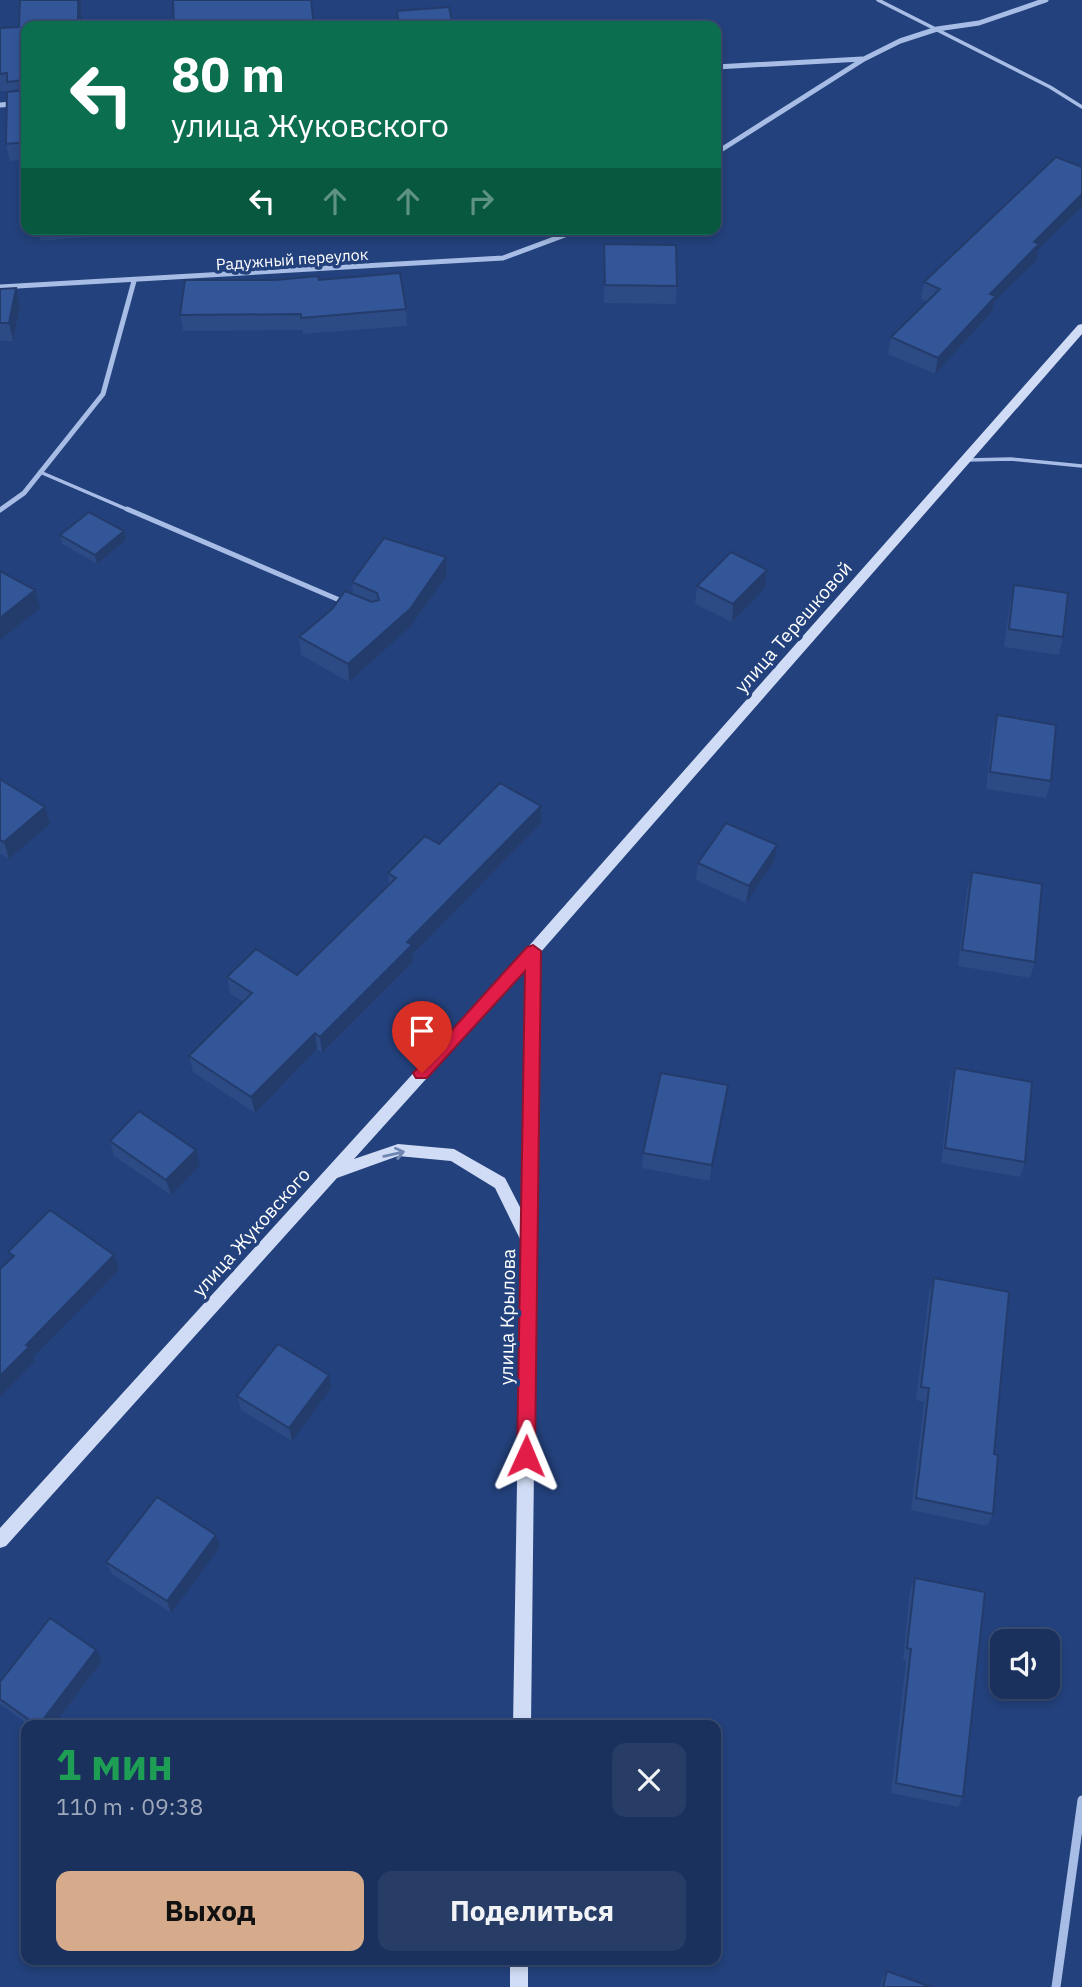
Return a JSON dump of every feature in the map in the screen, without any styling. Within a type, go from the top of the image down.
[{"type":"main road","name":"улица Терешковой","points":[[533,951],[1082,327]]},
{"type":"main road","name":"улица Жуковского","points":[[0,1540],[533,951]]},
{"type":"main road","name":"улица Крылова","points":[[523,1720],[533,951]]},
{"type":"main road","points":[[329,1175],[398,1150],[454,1154],[500,1184],[529,1241]]},
{"type":"main road","points":[[519,1965],[519,1987]]},
{"type":"street","points":[[721,150],[864,59],[900,41],[937,29],[979,23],[1046,0]]},
{"type":"street","points":[[721,67],[864,59]]},
{"type":"street","points":[[0,105],[21,103]]},
{"type":"street","name":"Радужный переулок","points":[[0,286],[134,281],[503,258],[565,235]]},
{"type":"street","points":[[0,510],[24,493],[103,394],[134,281]]},
{"type":"street","points":[[1056,1987],[1082,1800]]},
{"type":"lane","points":[[878,0],[1050,87],[1082,107]]},
{"type":"lane","points":[[965,460],[1012,459],[1082,466]]},
{"type":"lane","points":[[40,472],[351,604]]},
{"type":"building","points":[[20,0],[78,0],[78,21],[21,21],[21,80],[7,82],[7,73],[0,74],[0,28],[19,27]]},
{"type":"building","points":[[173,0],[311,0],[313,21],[174,21]]},
{"type":"building","points":[[449,7],[452,21],[398,21],[397,11]]},
{"type":"building","points":[[21,90],[21,142],[6,144],[7,92]]},
{"type":"building","points":[[1056,157],[1082,167],[1082,194],[1034,242],[1039,244],[990,294],[996,296],[938,358],[891,337],[940,289],[924,282]]},
{"type":"building","points":[[604,244],[676,245],[677,286],[605,285]]},
{"type":"building","points":[[400,273],[406,309],[301,318],[301,314],[180,315],[185,280],[276,280],[318,276],[319,280]]},
{"type":"building","points":[[16,288],[9,323],[0,323],[0,289]]},
{"type":"building","points":[[89,512],[124,531],[95,555],[60,535]]},
{"type":"building","points":[[384,538],[446,557],[410,609],[348,664],[299,637],[332,609],[345,591],[372,602],[379,600],[377,593],[352,582]]},
{"type":"building","points":[[731,552],[767,570],[733,604],[697,586]]},
{"type":"building","points":[[0,571],[35,590],[0,618]]},
{"type":"building","points":[[1014,585],[1068,593],[1063,637],[1009,629]]},
{"type":"building","points":[[997,715],[1056,725],[1051,781],[990,772]]},
{"type":"building","points":[[0,779],[45,807],[4,842],[0,840]]},
{"type":"building","points":[[500,783],[541,806],[407,942],[412,945],[320,1037],[315,1033],[251,1097],[189,1056],[252,993],[227,977],[256,949],[297,975],[396,878],[388,873],[425,836],[439,844]]},
{"type":"building","points":[[726,823],[777,845],[749,886],[698,863]]},
{"type":"building","points":[[972,872],[1042,884],[1035,962],[962,950]]},
{"type":"building","points":[[955,1068],[1032,1082],[1025,1162],[945,1148]]},
{"type":"building","points":[[661,1073],[728,1085],[712,1165],[643,1153]]},
{"type":"building","points":[[139,1111],[196,1150],[166,1180],[110,1141]]},
{"type":"building","points":[[50,1210],[114,1255],[26,1345],[29,1347],[0,1376],[0,1269],[14,1256],[8,1252]]},
{"type":"building","points":[[934,1278],[1009,1292],[994,1454],[998,1455],[993,1514],[916,1498],[929,1388],[921,1387]]},
{"type":"building","points":[[278,1344],[329,1375],[289,1428],[237,1396]]},
{"type":"building","points":[[157,1497],[216,1535],[167,1601],[106,1562]]},
{"type":"building","points":[[915,1578],[985,1592],[963,1797],[896,1783],[911,1649],[907,1648]]},
{"type":"building","points":[[50,1618],[96,1650],[43,1720],[30,1720],[0,1699],[0,1682]]},
{"type":"building","points":[[887,1971],[931,1987],[883,1987]]},
{"type":"route","points":[[422,1073],[533,951],[526,1456]]}]
